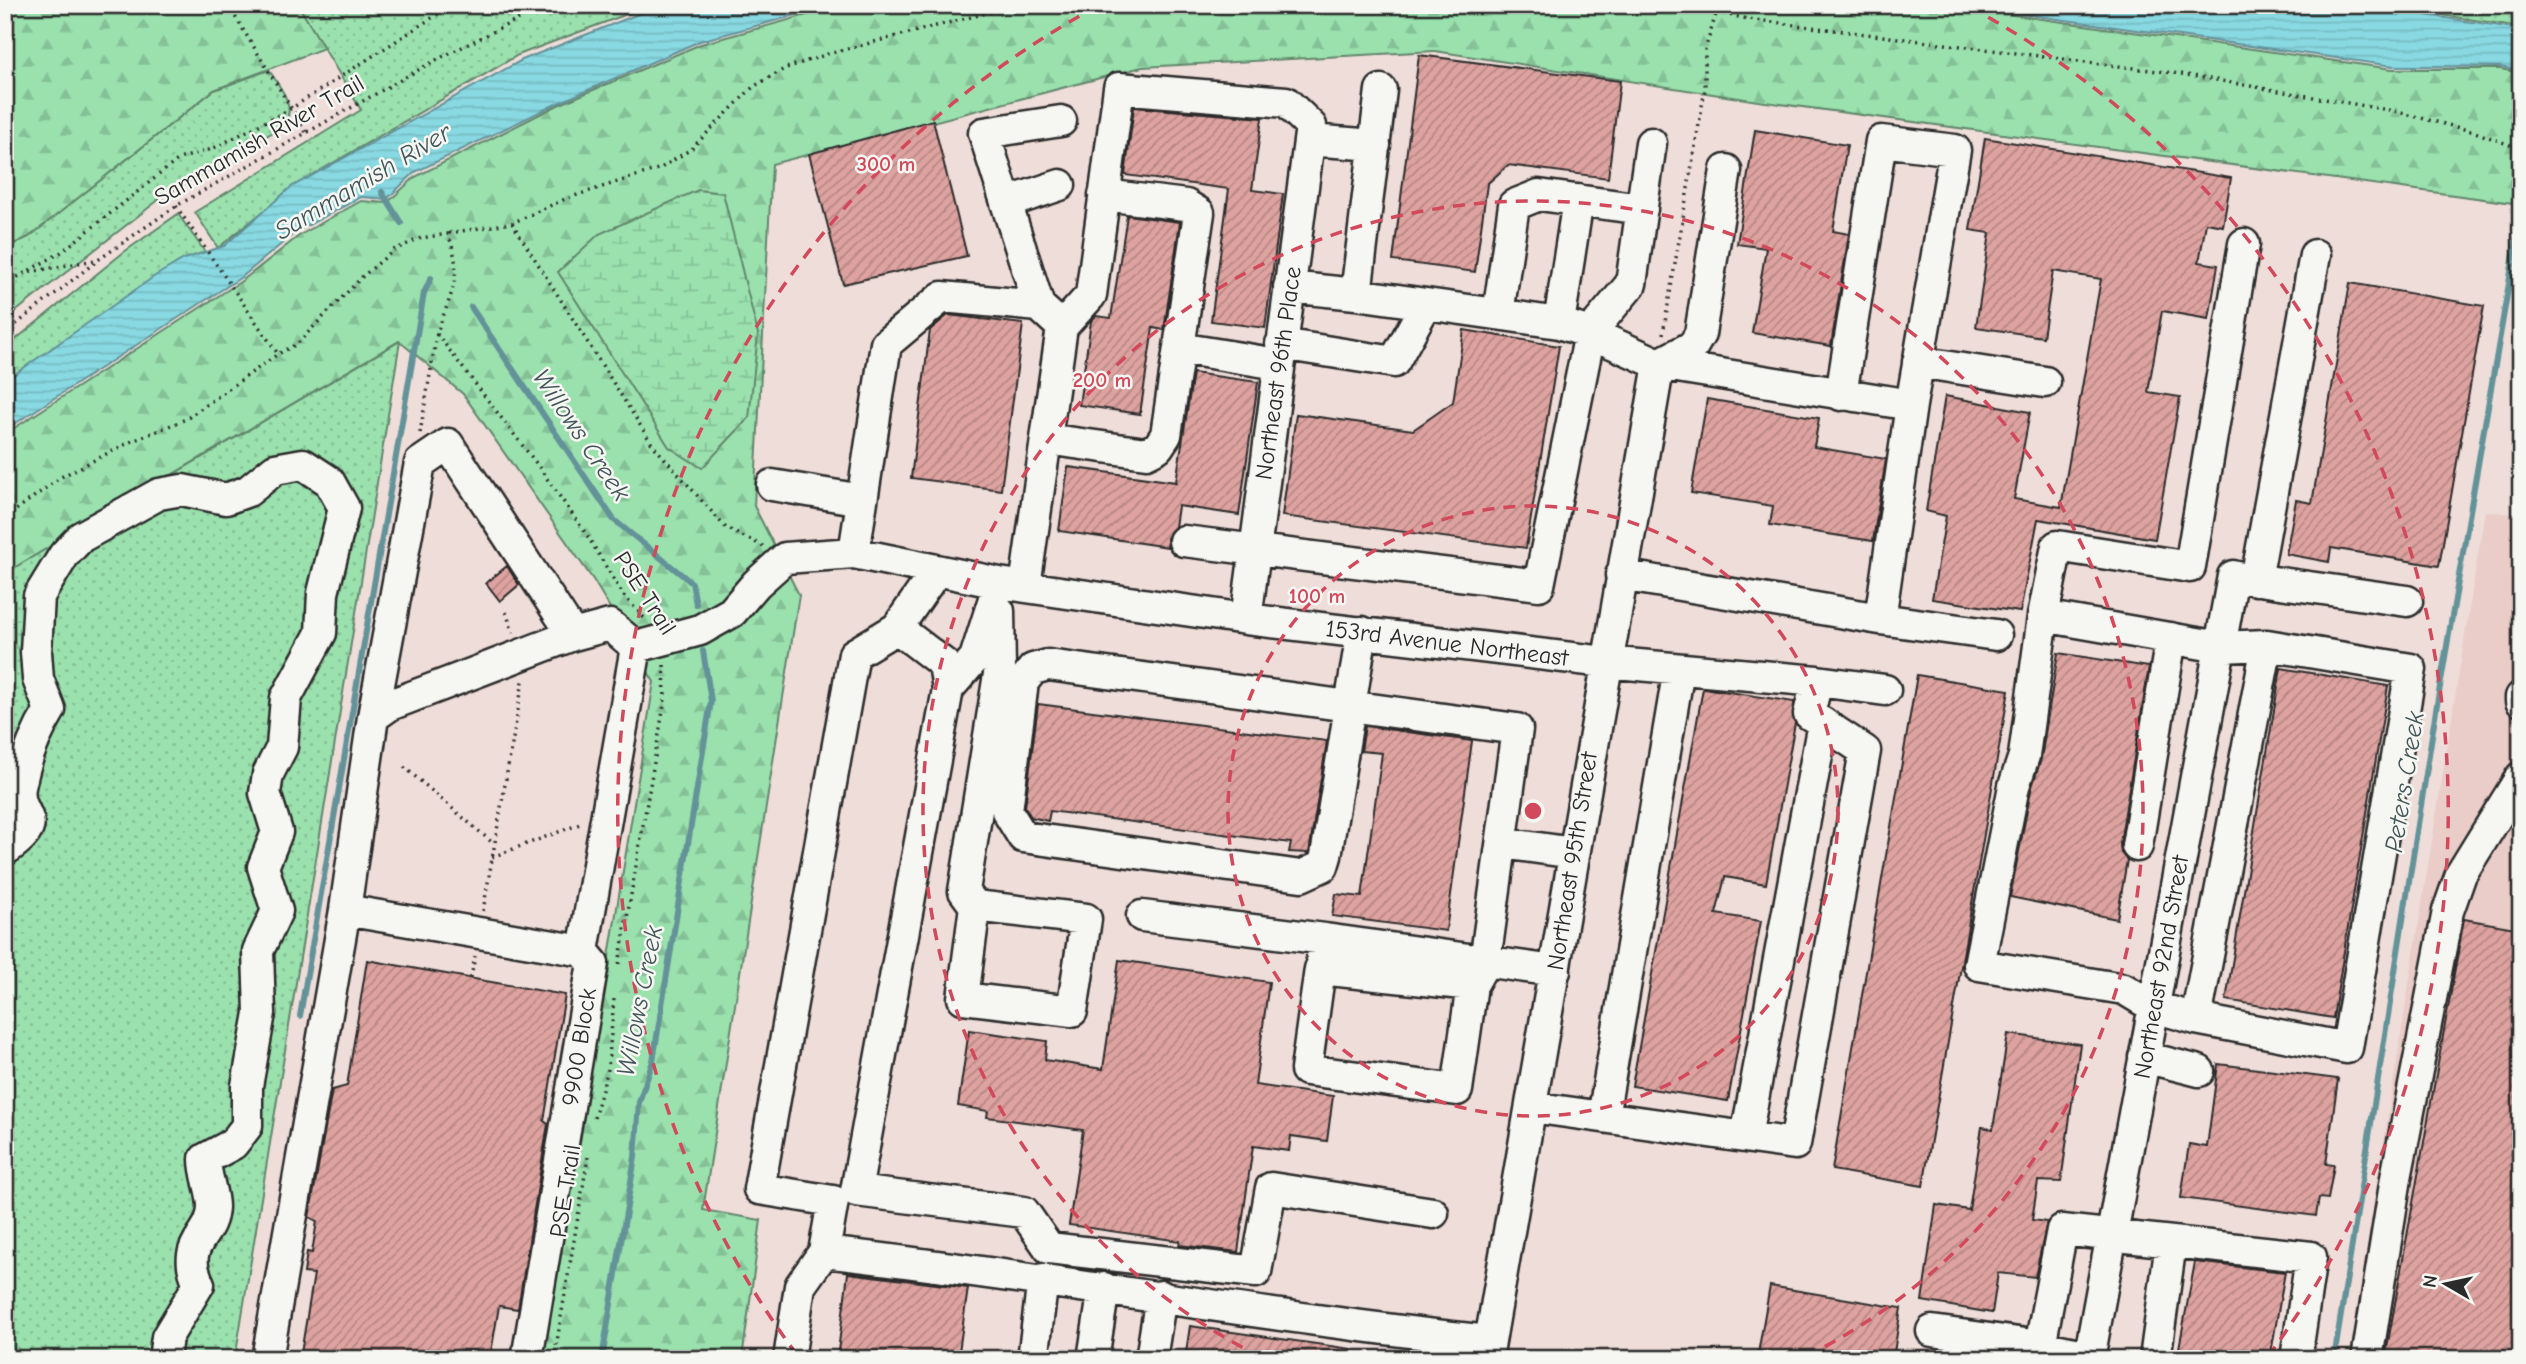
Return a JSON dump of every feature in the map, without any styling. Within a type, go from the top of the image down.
[{"type":"street","points":[[975,906],[1086,919],[1072,1011],[963,998],[975,906],[964,891],[1012,585],[1046,439],[1062,327],[1091,295],[1119,88],[1286,102],[1311,133],[1374,145]]},
{"type":"street","points":[[1356,294],[1381,90]]},
{"type":"street","points":[[1061,121],[984,133],[1039,306],[1062,327]]},
{"type":"street","name":"Northeast 96th Place","points":[[1247,619],[1279,354],[1311,133]]},
{"type":"street","points":[[1842,395],[1881,141],[1955,150],[1911,405],[1881,619]]},
{"type":"street","points":[[1184,541],[1539,585],[1590,333],[1631,284],[1651,143]]},
{"type":"street","points":[[1659,364],[1693,346],[1700,334],[1726,170]]},
{"type":"street","points":[[1006,203],[1060,185]]},
{"type":"street","points":[[1046,439],[1152,452],[1166,435],[1199,214],[1186,205],[1104,195]]},
{"type":"street","points":[[1498,314],[1514,205],[1539,195],[1642,209]]},
{"type":"street","points":[[1559,323],[1578,200]]},
{"type":"street","points":[[2190,568],[2244,244]]},
{"type":"street","name":"Northeast 92nd Street","points":[[2089,1357],[2220,647],[2245,578],[2315,255]]},
{"type":"street","points":[[1289,288],[1356,294],[1559,323],[1590,333],[1659,364],[1911,405]]},
{"type":"street","points":[[854,553],[886,344],[942,297],[1039,306]]},
{"type":"street","points":[[1179,348],[1394,362],[1426,304]]},
{"type":"street","points":[[1919,362],[2045,382]]},
{"type":"street","name":"Northeast 95th Street","points":[[1488,1350],[1555,971],[1605,662],[1659,364]]},
{"type":"street","points":[[267,1359],[345,910],[373,717],[421,463],[449,444],[573,635]]},
{"type":"street","points":[[5,850],[23,839],[29,822],[19,790],[38,731],[50,710],[38,679],[36,652],[39,596],[64,555],[81,537],[159,495],[182,489],[226,499],[248,491],[275,469],[303,464],[329,481],[344,508],[323,593],[321,633],[286,698],[282,747],[268,774],[265,793],[278,832],[263,867],[277,911],[258,951],[260,1013],[247,1086],[247,1126],[233,1144],[205,1159],[205,1177],[213,1207],[209,1223],[195,1242],[192,1268],[199,1284],[167,1337],[164,1359]]},
{"type":"street","points":[[772,485],[862,500]]},
{"type":"street","points":[[2043,616],[2220,647],[2267,645],[2412,669],[2347,1048],[2196,1019],[2154,1007],[2124,989],[1979,965],[2014,786],[2024,756],[2043,616],[2057,546],[2245,578],[2407,601]]},
{"type":"street","name":"153rd Avenue Northeast","points":[[785,558],[854,553],[1012,585],[1247,619],[1605,662],[1817,681],[1885,690]]},
{"type":"street","points":[[373,717],[390,705],[573,635],[611,625],[648,644],[700,630],[732,612],[756,584],[785,558]]},
{"type":"street","points":[[937,570],[897,628],[854,654],[759,1189],[1024,1212],[1049,1248],[1256,1272],[1271,1188],[1433,1213]]},
{"type":"street","points":[[1621,575],[1881,619],[1996,635]]},
{"type":"street","points":[[948,689],[975,658],[1012,585]]},
{"type":"street","points":[[789,1359],[800,1286],[824,1252],[844,1196],[948,689],[944,664],[897,628]]},
{"type":"street","points":[[1325,939],[1306,1070],[1457,1090],[1502,844],[1517,729],[1350,705],[1048,665],[1033,668],[1023,682],[1007,811],[1024,837],[1301,876],[1323,866],[1326,856],[1350,705],[1362,632]]},
{"type":"street","points":[[2137,846],[2171,638]]},
{"type":"street","name":"9900 Block","points":[[527,1359],[593,963],[583,951],[605,815],[648,644]]},
{"type":"street","points":[[2196,1019],[2267,645]]},
{"type":"street","points":[[1603,1117],[1679,669]]},
{"type":"street","points":[[1531,1107],[1795,1144],[1865,751],[1809,714],[1817,681]]},
{"type":"street","points":[[1746,1137],[1823,723]]},
{"type":"street","points":[[2367,1359],[2396,1178],[2448,911],[2461,874],[2521,777]]},
{"type":"street","points":[[1502,844],[1574,853]]},
{"type":"street","points":[[345,910],[583,951]]},
{"type":"street","points":[[1142,916],[1325,939],[1478,973]]},
{"type":"street","points":[[1320,969],[1478,973],[1555,971]]},
{"type":"street","points":[[2144,1058],[2199,1071]]},
{"type":"street","points":[[2040,1346],[2062,1230],[2111,1238],[2311,1257],[2296,1359]]},
{"type":"street","points":[[2155,1359],[2171,1243]]},
{"type":"street","points":[[824,1252],[1161,1296],[1410,1346],[1488,1350]]},
{"type":"street","points":[[1033,1359],[1043,1279]]},
{"type":"street","points":[[1093,1359],[1104,1288]]},
{"type":"street","points":[[1151,1359],[1161,1296]]},
{"type":"street","points":[[1932,1331],[2040,1346],[2089,1357]]},
{"type":"path","points":[[228,5],[306,132]]},
{"type":"path","points":[[5,284],[60,253],[179,159],[212,149],[236,134],[292,108],[452,5]]},
{"type":"path","name":"Sammamish River Trail","points":[[5,333],[98,260],[176,206],[436,60],[547,5]]},
{"type":"path","points":[[5,518],[61,477],[186,419],[278,354],[297,344],[362,277],[394,250],[421,238],[512,223],[565,199],[661,168],[691,149],[753,87],[786,68],[994,11],[1035,5]]},
{"type":"path","points":[[1682,5],[1748,19],[2221,81],[2394,111],[2521,149]]},
{"type":"path","points":[[1659,364],[1705,89],[1705,50],[1717,11]]},
{"type":"path","points":[[176,206],[278,354]]},
{"type":"path","points":[[512,223],[652,444],[726,528],[785,558]]},
{"type":"path","points":[[421,463],[418,444],[437,334],[456,283],[457,258],[448,234]]},
{"type":"path","points":[[28,273],[98,260]]},
{"type":"path","name":"PSE Trail","points":[[437,334],[536,463],[587,535],[623,595],[643,615],[648,644],[665,666],[665,699],[618,972]]},
{"type":"path","points":[[471,978],[525,670],[506,611]]},
{"type":"path","points":[[404,767],[494,844]]},
{"type":"path","points":[[492,857],[605,815]]},
{"type":"path","name":"PSE Trail","points":[[594,1120],[608,1069],[615,986]]},
{"type":"path","name":"PSE Trail","points":[[554,1359],[590,1147]]},
{"type":"shaded area","points":[[2485,511],[2521,515],[2521,1359],[2349,1359]]},
{"type":"green space","points":[[5,5],[298,5],[324,48],[214,90],[29,237],[5,248]]},
{"type":"green space","points":[[298,5],[651,5],[518,55],[297,184],[218,248],[195,212],[361,110]]},
{"type":"green space","points":[[843,5],[1943,5],[2392,69],[2500,69],[2521,73],[2521,204],[1758,101],[1435,51],[1142,67],[772,164],[754,506],[799,595],[703,1210],[761,1220],[742,1359],[543,1359],[654,682],[594,581],[463,394],[399,341],[5,573],[5,434],[243,280],[300,235],[361,201],[387,203],[415,177],[558,105],[701,44]]},
{"type":"green space","points":[[2375,5],[2521,5],[2521,27]]},
{"type":"green space","points":[[269,70],[288,103],[285,125],[161,198],[5,320],[5,248],[29,237],[214,90]]},
{"type":"green space","points":[[698,190],[723,193],[758,334],[749,418],[702,468],[669,447],[558,272],[599,234]]},
{"type":"green space","points":[[178,214],[205,252],[176,264],[5,381],[5,348],[124,252]]},
{"type":"green space","points":[[400,341],[235,1359],[5,1359],[5,573]]},
{"type":"water","name":"Sammamish River","points":[[661,5],[833,5],[700,41],[556,104],[415,172],[387,199],[361,197],[297,231],[243,276],[5,430],[5,381],[155,276],[184,259],[224,246],[291,187],[522,60]]},
{"type":"water","points":[[1959,5],[2357,5],[2521,29],[2521,71],[2500,67],[2393,66]]},
{"type":"building","points":[[1419,55],[1620,81],[1608,178],[1508,165],[1487,184],[1475,272],[1393,261]]},
{"type":"building","points":[[1134,107],[1262,118],[1252,190],[1283,194],[1265,328],[1211,321],[1229,189],[1125,175]]},
{"type":"building","points":[[933,120],[967,256],[843,284],[809,154]]},
{"type":"building","points":[[1755,130],[1847,145],[1833,231],[1849,234],[1831,346],[1752,333],[1766,248],[1737,244]]},
{"type":"building","points":[[1985,138],[2231,178],[2223,226],[2206,223],[2199,262],[2218,265],[2209,319],[2162,311],[2148,392],[2180,397],[2155,539],[2038,519],[2020,612],[1932,599],[1946,516],[1926,511],[1945,396],[2030,412],[2014,499],[2061,507],[2101,279],[2053,271],[2043,337],[1976,327],[1990,233],[1970,230]]},
{"type":"building","points":[[1127,215],[1180,222],[1164,330],[1153,328],[1140,414],[1079,405],[1091,321],[1096,316],[1111,318]]},
{"type":"building","points":[[2350,283],[2484,306],[2439,566],[2331,548],[2329,562],[2286,554],[2296,500],[2312,503]]},
{"type":"building","points":[[948,315],[1023,324],[1001,490],[911,478],[930,330]]},
{"type":"building","points":[[1464,330],[1559,346],[1526,548],[1282,516],[1296,414],[1413,430],[1453,402]]},
{"type":"building","points":[[1193,373],[1258,382],[1239,515],[1178,506],[1175,527],[1167,538],[1168,547],[1059,531],[1068,467],[1176,482]]},
{"type":"building","points":[[1707,399],[1819,418],[1814,447],[1886,459],[1873,541],[1770,525],[1773,506],[1691,493]]},
{"type":"building","points":[[507,566],[519,585],[500,601],[486,583]]},
{"type":"building","points":[[2058,653],[2149,667],[2120,843],[2121,853],[2127,860],[2117,919],[2010,897],[2031,790],[2041,759]]},
{"type":"building","points":[[2281,668],[2388,686],[2333,1018],[2226,1000]]},
{"type":"building","points":[[1917,675],[2009,690],[1923,1186],[1832,1170]]},
{"type":"building","points":[[1703,688],[1794,702],[1795,723],[1766,884],[1725,877],[1716,914],[1761,921],[1728,1101],[1632,1086]]},
{"type":"building","points":[[1038,704],[1327,741],[1309,853],[1289,852],[1291,843],[1050,811],[1048,821],[1031,817],[1025,807]]},
{"type":"building","points":[[1365,726],[1472,741],[1446,931],[1332,916],[1336,894],[1362,897],[1382,753],[1361,751]]},
{"type":"building","points":[[2464,919],[2521,929],[2521,1359],[2385,1359]]},
{"type":"building","points":[[367,960],[565,995],[544,1121],[548,1124],[518,1309],[499,1306],[490,1359],[300,1359],[314,1274],[304,1273],[307,1252],[312,1253],[317,1221],[309,1217],[332,1090],[347,1086]]},
{"type":"building","points":[[1119,960],[1269,982],[1255,1085],[1333,1096],[1327,1141],[1291,1136],[1289,1151],[1253,1146],[1238,1252],[1179,1245],[1180,1241],[1069,1225],[1083,1130],[987,1117],[988,1111],[958,1106],[969,1030],[1047,1041],[1045,1060],[1103,1069]]},
{"type":"building","points":[[2008,1034],[2080,1044],[2061,1182],[2038,1181],[2032,1220],[2047,1222],[2035,1277],[1998,1273],[1992,1313],[1922,1301],[1936,1205],[1969,1210],[1982,1127],[1993,1129]]},
{"type":"building","points":[[2218,1064],[2338,1079],[2326,1164],[2334,1165],[2328,1199],[2319,1198],[2316,1216],[2181,1198],[2189,1144],[2207,1147]]},
{"type":"building","points":[[2195,1262],[2285,1272],[2270,1359],[2177,1359]]},
{"type":"building","points":[[848,1273],[968,1288],[958,1359],[837,1359]]},
{"type":"building","points":[[1770,1286],[1901,1308],[1893,1359],[1757,1359]]},
{"type":"building","points":[[1190,1326],[1352,1349],[1351,1359],[1185,1359]]},
{"type":"waterway","name":"Willows Creek","points":[[382,192],[401,223]]},
{"type":"waterway","name":"Peters Creek","points":[[2334,1359],[2436,710],[2521,213]]},
{"type":"waterway","points":[[300,1016],[424,293],[431,278]]},
{"type":"waterway","name":"Willows Creek","points":[[471,307],[614,520],[692,583],[696,604]]},
{"type":"waterway","name":"Willows Creek","points":[[602,1359],[635,1157],[639,1102],[653,1061],[711,701],[703,651]]}]
